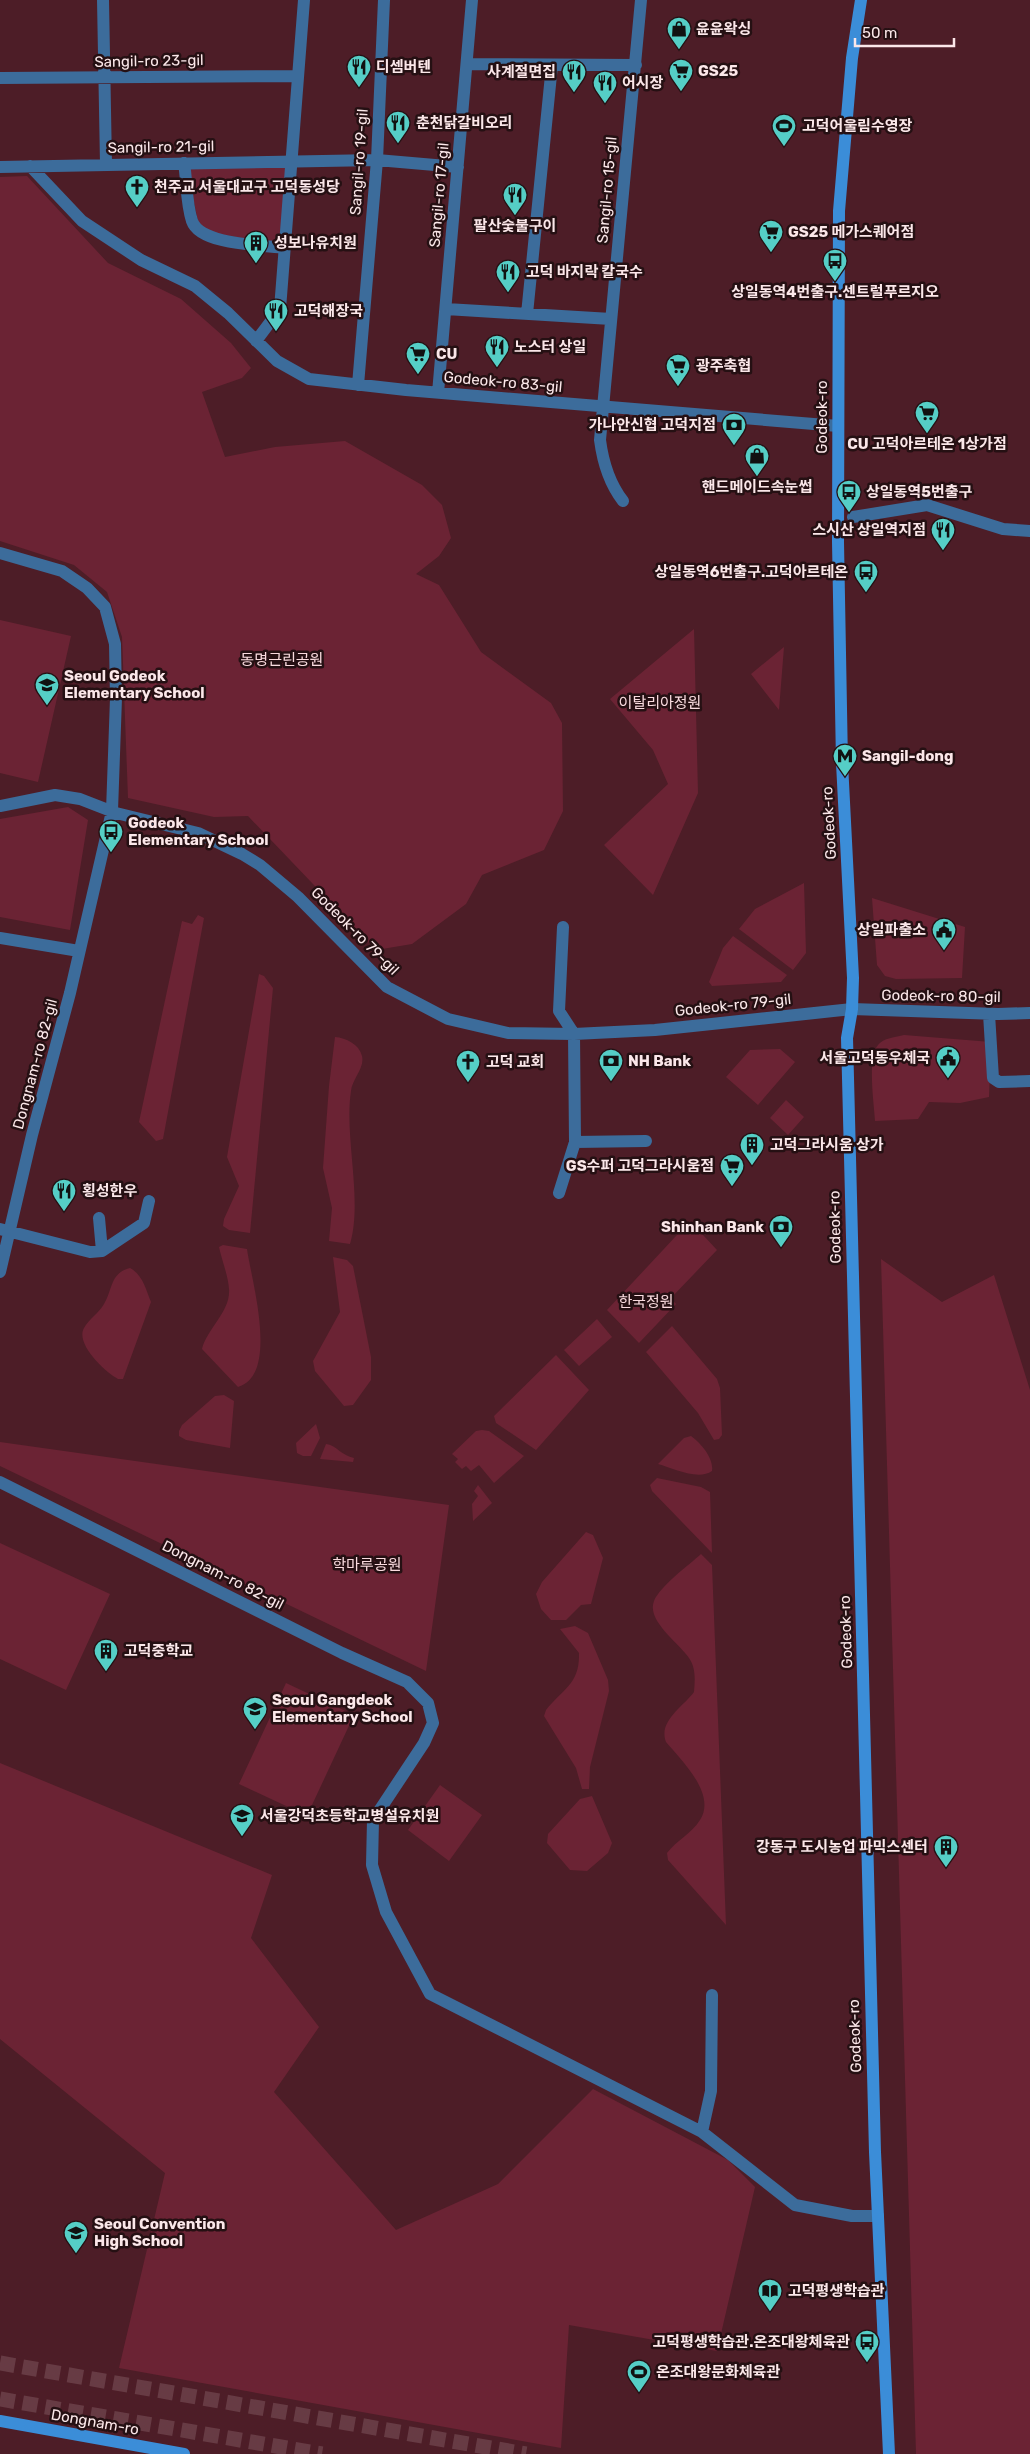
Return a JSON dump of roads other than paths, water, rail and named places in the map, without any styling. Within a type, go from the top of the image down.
[{"type":"main road","name":"Godeok-ro","points":[[861,0],[852,58],[838,211],[838,426],[842,763],[853,978],[852,1009],[847,1038],[852,1298],[878,2216],[889,2454]]},
{"type":"main road","name":"Dongnam-ro","points":[[0,2421],[184,2454]]},
{"type":"street","points":[[103,0],[106,164]]},
{"type":"street","points":[[256,340],[280,309],[304,0]]},
{"type":"street","name":"Sangil-ro 19-gil","points":[[358,385],[377,160],[384,0]]},
{"type":"street","name":"Sangil-ro 17-gil","points":[[438,393],[472,0]]},
{"type":"street","name":"Sangil-ro 15-gil","points":[[623,501],[616,492],[604,465],[600,440],[641,0]]},
{"type":"street","points":[[467,64],[636,65]]},
{"type":"street","points":[[527,314],[552,65]]},
{"type":"street","name":"Sangil-ro 23-gil","points":[[0,78],[298,76]]},
{"type":"street","name":"Sangil-ro 21-gil","points":[[30,166],[377,160],[458,167]]},
{"type":"street","points":[[184,162],[192,221],[198,232],[211,238],[285,248]]},
{"type":"street","points":[[0,167],[30,166]]},
{"type":"street","name":"Godeok-ro 83-gil","points":[[30,166],[82,221],[141,260],[194,286],[228,314],[277,361],[309,379],[438,393],[838,426]]},
{"type":"street","points":[[446,309],[611,319]]},
{"type":"street","points":[[853,516],[926,505],[1003,529],[1030,532]]},
{"type":"street","name":"Dongnam-ro 82-gil","points":[[0,553],[62,571],[87,588],[105,607],[115,644],[116,698],[112,811],[79,951],[5,1230],[0,1272]]},
{"type":"street","name":"Godeok-ro 79-gil","points":[[0,806],[55,795],[80,799],[112,811],[198,833],[242,854],[260,865],[298,897],[387,987],[448,1019],[508,1033],[574,1034],[655,1030],[852,1009]]},
{"type":"street","points":[[559,1193],[575,1142],[574,1034],[558,1011],[563,927]]},
{"type":"street","points":[[0,938],[79,951]]},
{"type":"street","name":"Godeok-ro 80-gil","points":[[852,1009],[989,1014],[1030,1013]]},
{"type":"street","points":[[989,1014],[993,1078],[999,1082],[1030,1081]]},
{"type":"street","points":[[575,1142],[646,1141]]},
{"type":"street","points":[[5,1230],[90,1252],[102,1251],[144,1223],[149,1201]]},
{"type":"street","points":[[99,1218],[102,1251]]},
{"type":"street","name":"Dongnam-ro 82-gil","points":[[0,1482],[342,1653],[407,1682],[428,1702],[433,1723],[424,1743],[373,1820],[372,1865],[386,1912],[430,1994],[702,2132]]},
{"type":"street","points":[[712,1995],[711,2091],[702,2132],[795,2205],[852,2216],[878,2216]]},
{"type":"tunnel","points":[[0,2363],[526,2454]]},
{"type":"tunnel","points":[[0,2399],[322,2454]]},
{"type":"place","name":"윤윤왁싱","points":[[679,50]]},
{"type":"place","name":"디셈버텐","points":[[359,88]]},
{"type":"place","name":"GS25","points":[[681,92]]},
{"type":"place","name":"사계절면집","points":[[574,93]]},
{"type":"place","name":"어시장","points":[[605,104]]},
{"type":"place","name":"춘천닭갈비오리","points":[[398,144]]},
{"type":"place","name":"고덕어울림수영장","points":[[784,147]]},
{"type":"place","name":"천주교 서울대교구 고덕동성당","points":[[137,208]]},
{"type":"place","name":"팔산숯불구이","points":[[515,216]]},
{"type":"place","name":"GS25 메가스퀘어점","points":[[771,253]]},
{"type":"place","name":"성보나유치원","points":[[256,264]]},
{"type":"place","name":"상일동역4번출구.센트럴푸르지오","points":[[835,282]]},
{"type":"place","name":"고덕 바지락 칼국수","points":[[508,293]]},
{"type":"place","name":"고덕해장국","points":[[276,332]]},
{"type":"place","name":"노스터 상일","points":[[497,368]]},
{"type":"place","name":"CU","points":[[418,375]]},
{"type":"place","name":"광주축협","points":[[678,387]]},
{"type":"place","name":"CU 고덕아르테온 1상가점","points":[[927,434]]},
{"type":"place","name":"가나안신협 고덕지점","points":[[734,446]]},
{"type":"place","name":"핸드메이드속눈썹","points":[[757,477]]},
{"type":"place","name":"상일동역5번출구","points":[[849,513]]},
{"type":"place","name":"스시산 상일역지점","points":[[943,551]]},
{"type":"place","name":"상일동역6번출구.고덕아르테온","points":[[866,593]]},
{"type":"place","name":"Seoul Godeok Elementary School","points":[[47,706]]},
{"type":"place","name":"Sangil-dong","points":[[845,777]]},
{"type":"place","name":"Godeok Elementary School","points":[[111,853]]},
{"type":"place","name":"상일파출소","points":[[944,951]]},
{"type":"place","name":"서울고덕동우체국","points":[[948,1079]]},
{"type":"place","name":"NH Bank","points":[[611,1082]]},
{"type":"place","name":"고덕 교회","points":[[468,1083]]},
{"type":"place","name":"고덕그라시움 상가","points":[[752,1166]]},
{"type":"place","name":"GS수퍼 고덕그라시움점","points":[[732,1187]]},
{"type":"place","name":"횡성한우","points":[[64,1212]]},
{"type":"place","name":"Shinhan Bank","points":[[781,1248]]},
{"type":"place","name":"고덕중학교","points":[[106,1672]]},
{"type":"place","name":"Seoul Gangdeok Elementary School","points":[[255,1730]]},
{"type":"place","name":"서울강덕초등학교병설유치원","points":[[242,1837]]},
{"type":"place","name":"강동구 도시농업 파믹스센터","points":[[946,1868]]},
{"type":"place","name":"Seoul Convention High School","points":[[76,2254]]},
{"type":"place","name":"고덕평생학습관","points":[[770,2312]]},
{"type":"place","name":"고덕평생학습관.온조대왕체육관","points":[[867,2363]]},
{"type":"place","name":"온조대왕문화체육관","points":[[639,2393]]},
{"type":"park label","name":"동명근린공원","points":[[282,660]]},
{"type":"park label","name":"이탈리아정원","points":[[660,703]]},
{"type":"park label","name":"한국정원","points":[[646,1302]]},
{"type":"park label","name":"학마루공원","points":[[367,1565]]}]
